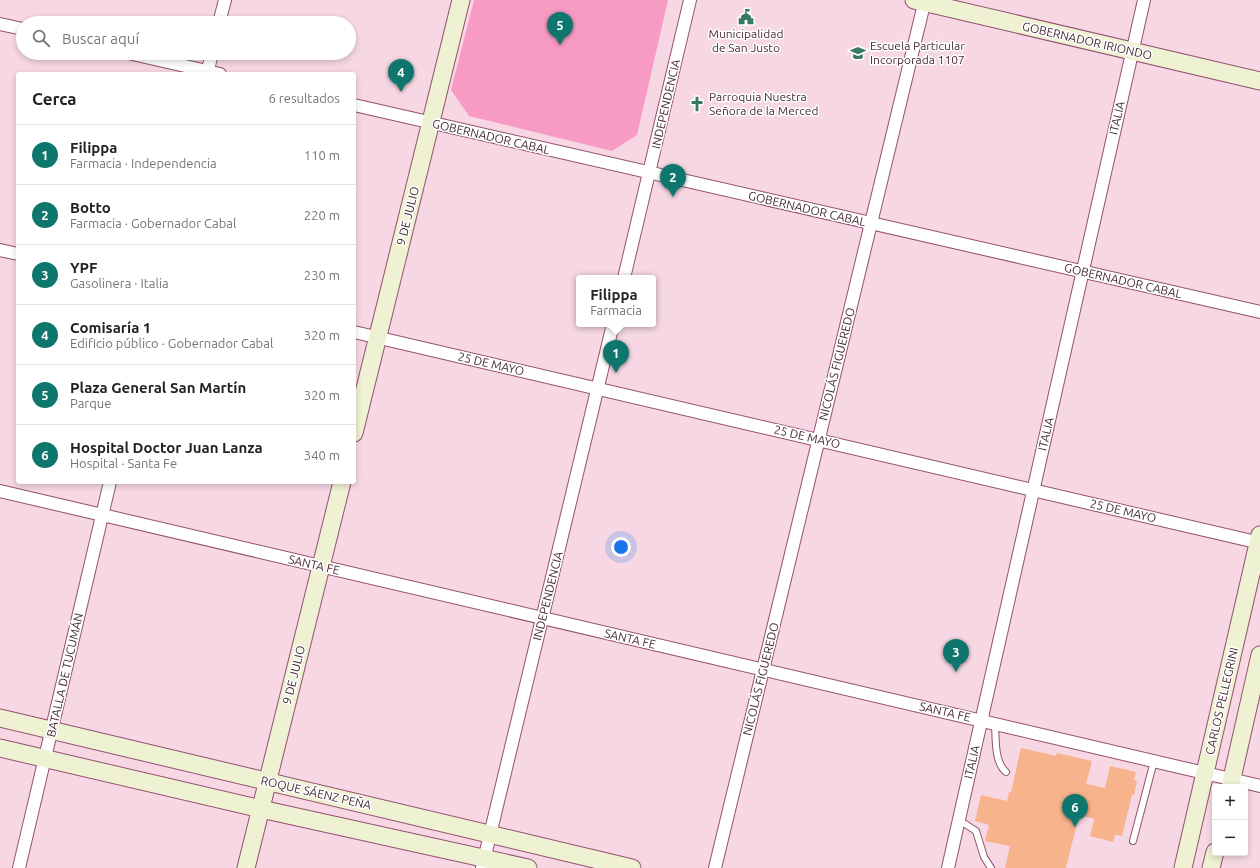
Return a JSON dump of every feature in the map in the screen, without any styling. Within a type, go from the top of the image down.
[{"type":"main road","name":"9 DE JULIO","points":[[356,425],[461,0]]},
{"type":"main road","name":"GOBERNADOR IRIONDO","points":[[921,1],[1260,81]]},
{"type":"main road","name":"9 DE JULIO","points":[[246,868],[342,484]]},
{"type":"main road","name":"CARLOS PELLEGRINI","points":[[1183,868],[1259,540]]},
{"type":"main road","points":[[1231,783],[1260,655]]},
{"type":"main road","name":"ROQUE SÁENZ PEÑA","points":[[0,718],[632,868]]},
{"type":"main road","points":[[0,748],[484,863],[528,868]]},
{"type":"main road","points":[[1211,868],[1214,856]]},
{"type":"street","points":[[221,16],[225,0]]},
{"type":"street","name":"INDEPENDENCIA","points":[[625,275],[690,0]]},
{"type":"street","name":"ITALIA","points":[[948,868],[1144,0]]},
{"type":"street","name":"NICOLÁS FIGUEREDO","points":[[715,868],[872,224],[921,1]]},
{"type":"street","points":[[0,24],[16,27]]},
{"type":"street","points":[[157,60],[208,72]]},
{"type":"street","points":[[212,60],[212,72]]},
{"type":"street","name":"GOBERNADOR CABAL","points":[[356,105],[1260,312]]},
{"type":"street","points":[[0,250],[16,254]]},
{"type":"street","name":"INDEPENDENCIA","points":[[484,863],[612,327]]},
{"type":"street","name":"25 DE MAYO","points":[[356,332],[1033,490],[1259,540]]},
{"type":"street","name":"BATALLA DE TUCUMÁN","points":[[19,868],[110,484]]},
{"type":"street","name":"SANTA FE","points":[[0,491],[1205,773],[1231,783],[1260,786]]},
{"type":"lane","points":[[995,724],[998,758],[1002,768],[1006,772]]},
{"type":"lane","points":[[1133,841],[1154,761]]},
{"type":"lane","points":[[959,820],[976,831],[984,857],[992,868]]},
{"type":"shaded area","points":[[474,0],[668,0],[637,135],[612,151],[469,116],[451,90]]},
{"type":"building","points":[[1021,748],[1056,756],[1057,753],[1092,761],[1086,784],[1105,788],[1110,766],[1136,772],[1134,780],[1137,781],[1134,795],[1132,795],[1122,836],[1115,835],[1113,842],[1090,836],[1094,819],[1079,815],[1066,868],[1005,868],[1010,846],[985,841],[989,825],[975,821],[981,795],[1007,801],[1009,792],[1011,792]]},
{"type":"place","name":"Municipalidad de San Justo","points":[[746,17]]},
{"type":"place","name":"Plaza General San Martín","points":[[560,45]]},
{"type":"place","name":"Escuela Particular Incorporada 1107","points":[[858,53]]},
{"type":"place","name":"Comisaría 1","points":[[401,92]]},
{"type":"place","name":"Parroquia Nuestra Señora de la Merced","points":[[697,104]]},
{"type":"place","name":"Botto","points":[[673,197]]},
{"type":"place","name":"Filippa","points":[[616,373]]},
{"type":"place","name":"YPF","points":[[956,672]]},
{"type":"place","name":"Hospital Doctor Juan Lanza","points":[[1075,827]]}]
